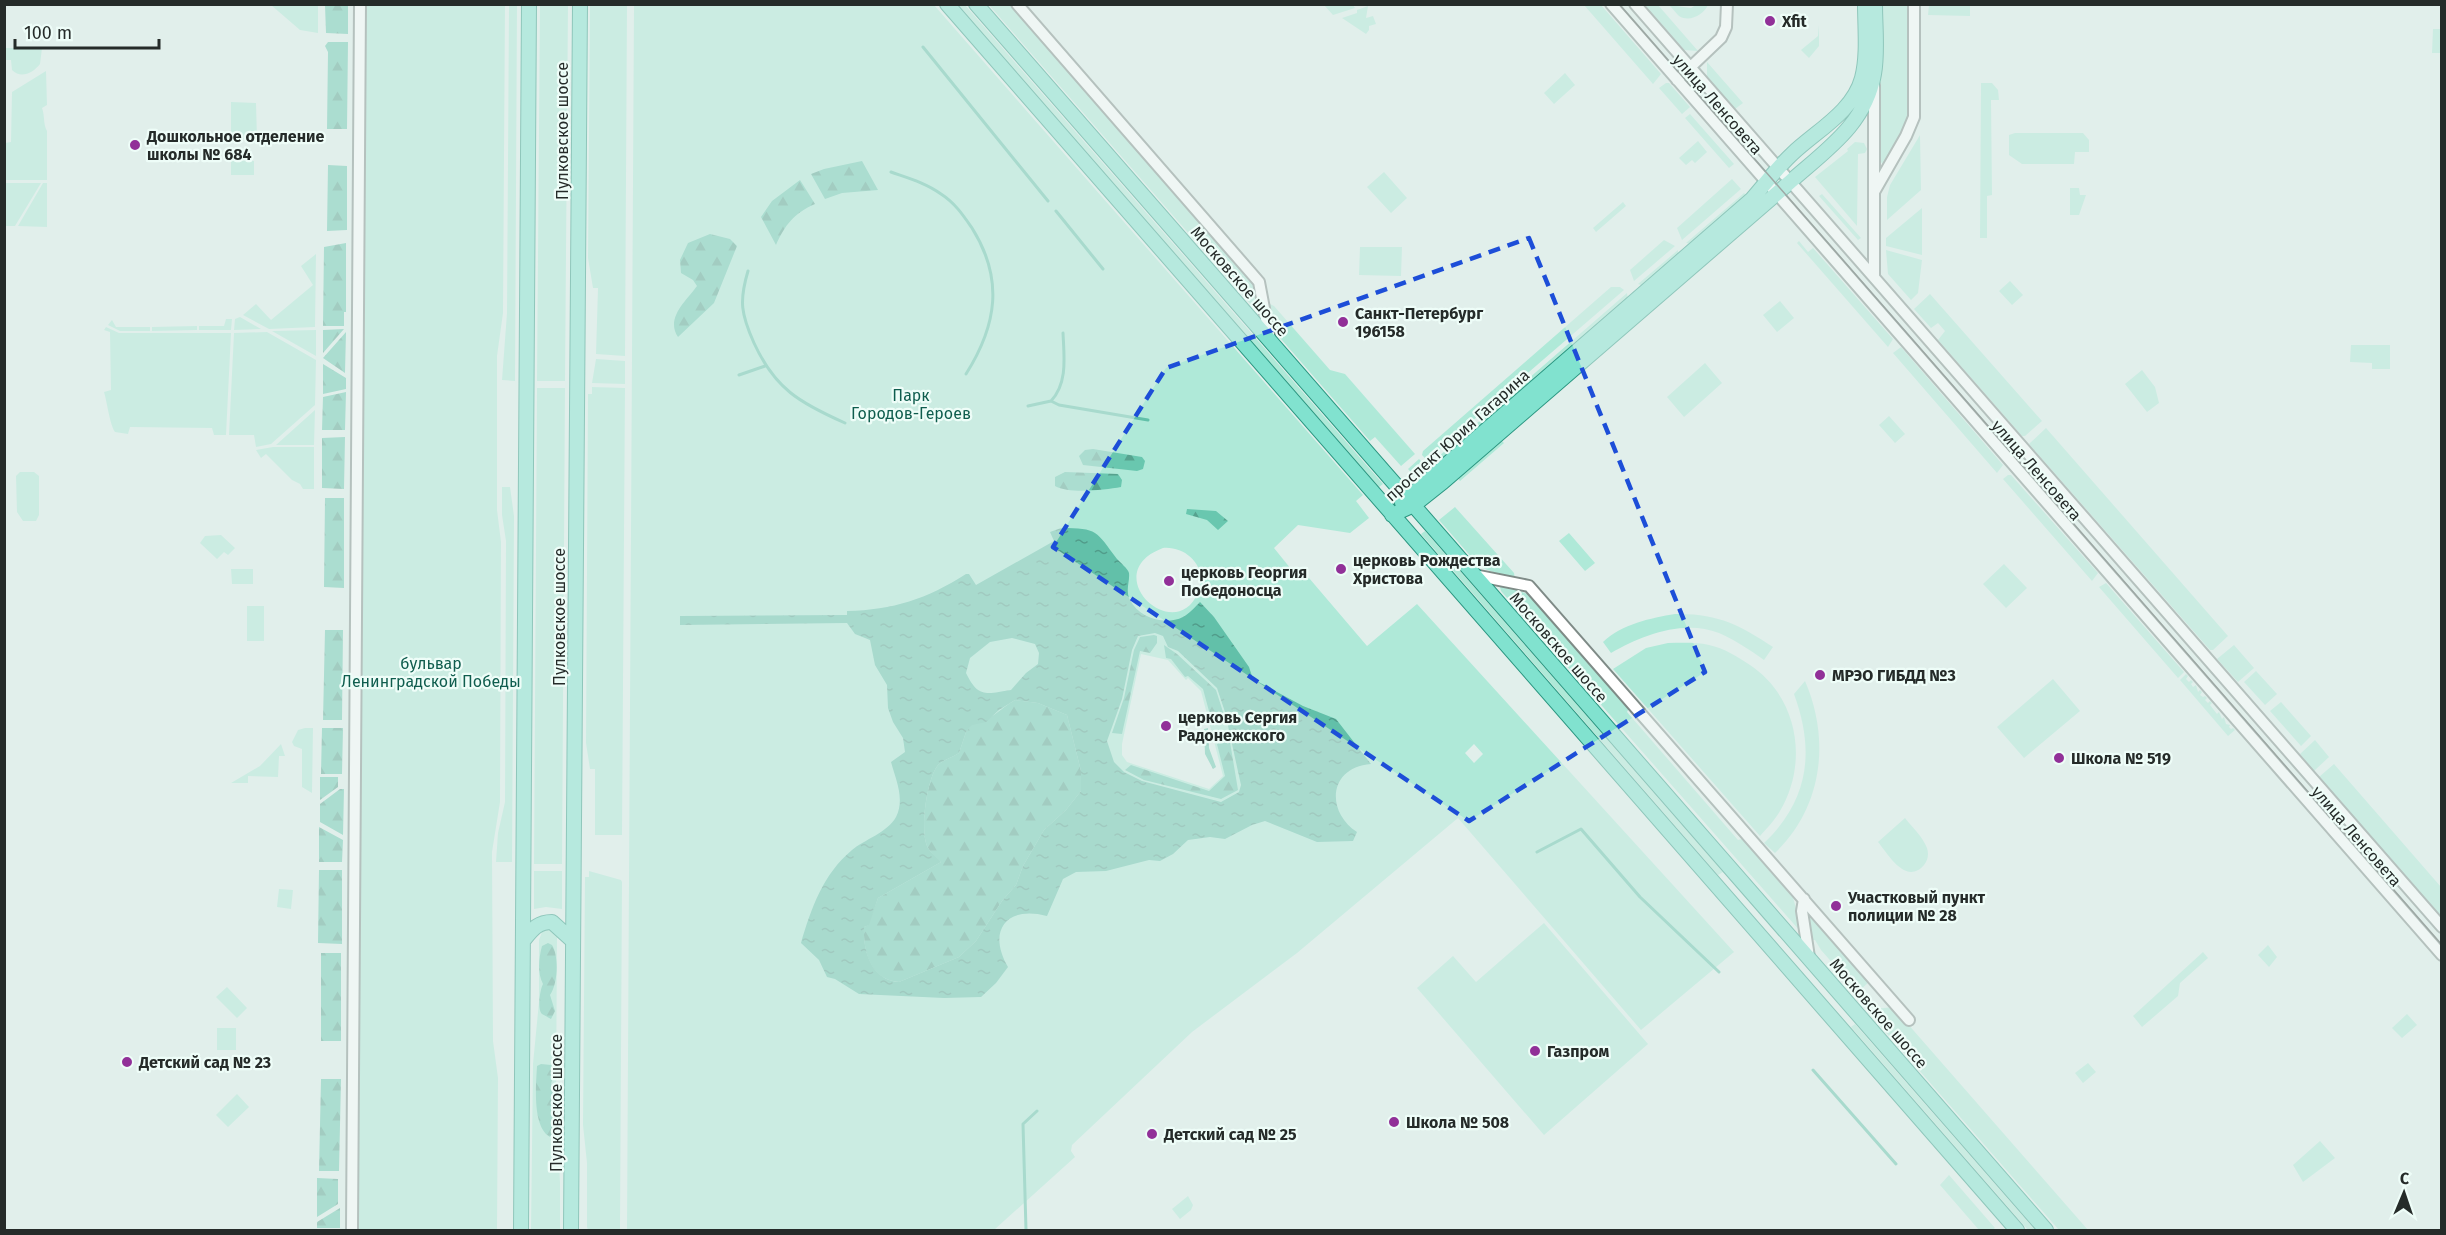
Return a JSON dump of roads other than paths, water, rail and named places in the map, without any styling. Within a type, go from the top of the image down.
[{"type":"main road","name":"Пулковское шоссе","points":[[521,1230],[529,4]]},
{"type":"main road","name":"Пулковское шоссе","points":[[571,1230],[580,4]]},
{"type":"main road","points":[[947,4],[2017,1230]]},
{"type":"main road","name":"Московское шоссе","points":[[976,4],[2046,1230]]},
{"type":"main road","name":"проспект Юрия Гагарина","points":[[1410,501],[1752,199],[1779,168],[1840,113],[1856,93],[1863,72],[1865,4]]},
{"type":"main road","name":"проспект Юрия Гагарина","points":[[1392,515],[1776,194],[1858,117],[1867,100],[1874,72],[1875,4]]},
{"type":"main road","points":[[523,941],[536,926],[543,922],[552,922],[573,941]]},
{"type":"street","points":[[352,1230],[360,4]]},
{"type":"street","points":[[1017,4],[1259,282],[1270,340]]},
{"type":"street","name":"улица Ленсовета","points":[[1611,4],[2442,955]]},
{"type":"street","name":"улица Ленсовета","points":[[1635,4],[2442,927]]},
{"type":"street","points":[[1677,80],[1721,38],[1726,27],[1726,4]]},
{"type":"street","points":[[1874,193],[1914,117],[1914,4]]},
{"type":"street","points":[[1860,289],[1874,277],[1874,72]]},
{"type":"street","points":[[1474,575],[1529,586],[1909,1020]]},
{"type":"street","points":[[1804,899],[1802,911],[1809,957]]},
{"type":"water","points":[[1061,528],[1073,528],[1095,533],[1128,571],[1130,600],[1140,612],[1153,619],[1176,620],[1200,602],[1214,617],[1249,667],[1253,679],[1303,706],[1336,719],[1371,764],[1357,767],[1347,773],[1340,781],[1336,791],[1336,802],[1340,813],[1357,832],[1353,841],[1317,842],[1265,821],[1225,839],[1210,837],[1188,840],[1173,854],[1160,861],[1149,860],[1106,871],[1076,872],[1063,879],[1047,916],[1021,914],[1004,924],[999,942],[1008,967],[981,997],[944,998],[859,994],[835,979],[827,977],[819,960],[801,943],[819,893],[833,870],[857,846],[887,827],[899,810],[899,789],[891,762],[905,752],[903,738],[888,708],[887,685],[875,665],[870,640],[855,634],[847,623],[680,625],[680,616],[847,615],[847,611],[895,605],[937,590],[966,574],[969,574],[976,585],[1054,541],[1050,532]],"holes":[[[1155,633],[1163,636],[1168,647],[1178,651],[1217,688],[1225,712],[1241,785],[1239,792],[1221,802],[1142,781],[1124,772],[1114,762],[1107,741],[1122,699],[1132,650],[1138,636]],[[1012,638],[1035,644],[1039,653],[1038,664],[1026,673],[1011,690],[989,693],[979,690],[966,673],[970,658],[990,642]],[[1015,700],[1038,703],[1067,715],[1081,771],[1081,791],[1066,810],[1044,830],[1023,866],[1016,885],[1002,901],[976,941],[959,957],[899,982],[889,980],[875,970],[871,963],[865,945],[864,927],[869,925],[878,898],[941,862],[928,848],[924,830],[925,805],[934,772],[940,763],[959,753],[966,732],[972,725],[986,722]]]},
{"type":"waterway","points":[[923,47],[1048,201]]},
{"type":"waterway","points":[[891,172],[935,190],[955,205],[972,228],[989,265],[993,302],[990,320],[985,338],[966,374]]},
{"type":"waterway","points":[[1056,211],[1103,269]]},
{"type":"waterway","points":[[748,271],[743,291],[744,315],[762,359],[790,393],[815,409],[845,423]]},
{"type":"waterway","points":[[1028,406],[1051,401],[1060,386],[1064,369],[1063,333]]},
{"type":"waterway","points":[[739,375],[765,366]]},
{"type":"waterway","points":[[1051,401],[1059,405],[1148,420]]},
{"type":"waterway","points":[[1537,852],[1581,829],[1640,897],[1719,972]]},
{"type":"waterway","points":[[1813,1070],[1896,1164]]},
{"type":"waterway","points":[[1026,1230],[1023,1124],[1037,1111]]},
{"type":"tram line","points":[[1619,4],[2442,945]]},
{"type":"place","name":"Xfit","points":[[1770,21]]},
{"type":"place","name":"Дошкольное отделение школы № 684","points":[[135,145]]},
{"type":"place","name":"Санкт-Петербург 196158","points":[[1343,322]]},
{"type":"place","name":"церковь Рождества Христова","points":[[1341,569]]},
{"type":"place","name":"церковь Георгия Победоносца","points":[[1169,581]]},
{"type":"place","name":"МРЭО ГИБДД №3","points":[[1820,675]]},
{"type":"place","name":"церковь Сергия Радонежского","points":[[1166,726]]},
{"type":"place","name":"Школа № 519","points":[[2059,758]]},
{"type":"place","name":"Участковый пункт полиции № 28","points":[[1836,906]]},
{"type":"place","name":"Газпром","points":[[1535,1051]]},
{"type":"place","name":"Детский сад № 23","points":[[127,1062]]},
{"type":"place","name":"Школа № 508","points":[[1394,1122]]},
{"type":"place","name":"Детский сад № 25","points":[[1152,1134]]},
{"type":"park label","name":"Парк Городов-Героев","points":[[911,404]]},
{"type":"park label","name":"бульвар Ленинградской Победы","points":[[431,672]]}]
